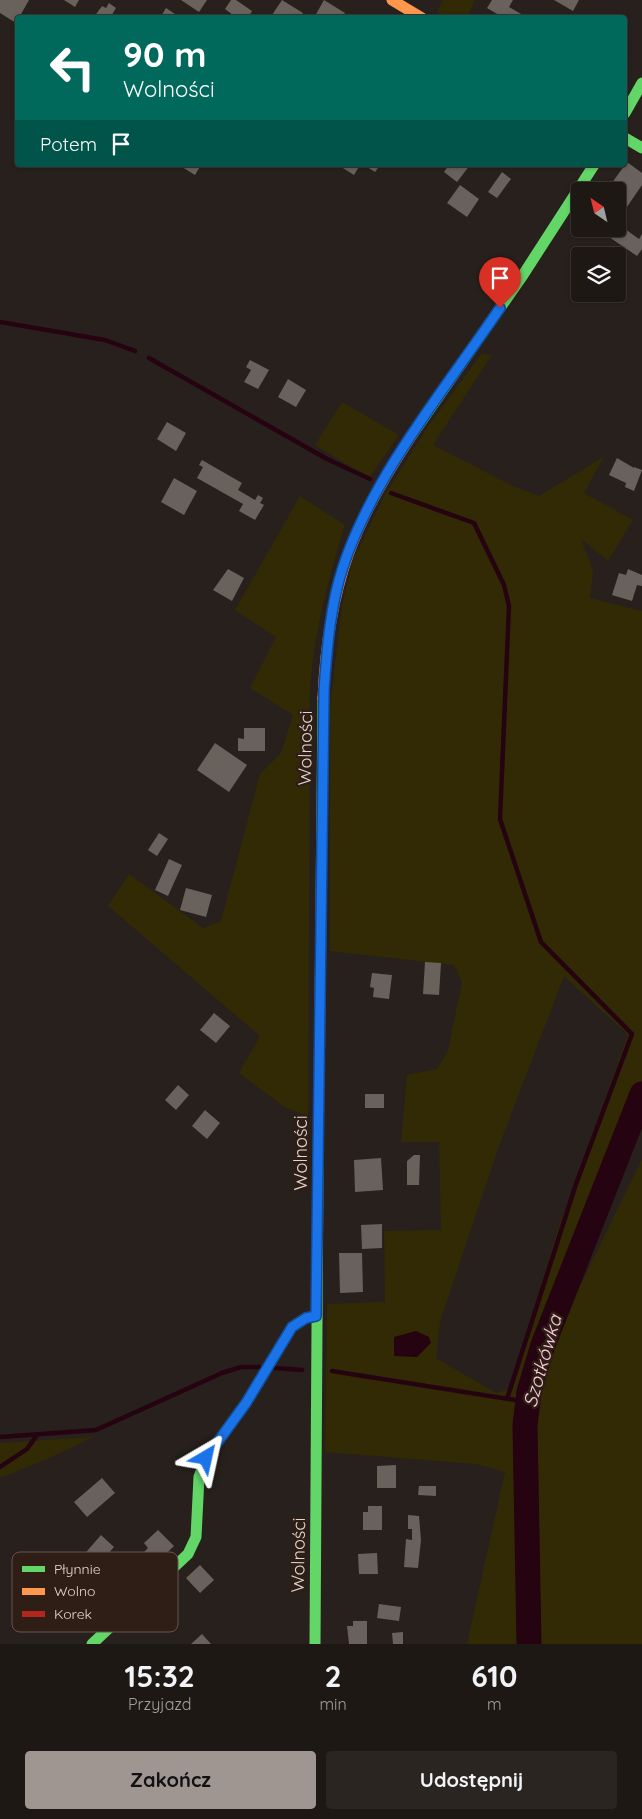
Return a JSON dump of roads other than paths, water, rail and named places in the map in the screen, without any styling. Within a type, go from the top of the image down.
[{"type":"main road","points":[[392,0],[417,15]]},
{"type":"main road","points":[[627,109],[642,83]]},
{"type":"main road","points":[[627,139],[642,148]]},
{"type":"main road","name":"Wolności","points":[[315,1644],[306,1319],[324,690],[335,593],[354,536],[394,462],[500,308],[593,167]]},
{"type":"main road","points":[[178,1563],[188,1554],[196,1537],[196,1495],[202,1466],[246,1403],[270,1362],[306,1319]]},
{"type":"main road","points":[[92,1644],[105,1632]]},
{"type":"waterway","points":[[0,322],[105,340],[135,351]]},
{"type":"waterway","points":[[149,358],[327,459],[370,479]]},
{"type":"waterway","points":[[391,493],[474,523],[504,585],[509,606],[500,819],[541,942],[632,1034],[576,1184],[507,1399]]},
{"type":"waterway","name":"Szotkówka","points":[[529,1644],[525,1425],[529,1392],[543,1345],[642,1094]]},
{"type":"waterway","points":[[0,1437],[96,1430],[222,1373],[241,1367],[259,1367]]},
{"type":"waterway","points":[[275,1368],[302,1370]]},
{"type":"waterway","points":[[332,1371],[528,1402]]},
{"type":"waterway","points":[[0,1467],[27,1449],[37,1435]]}]
